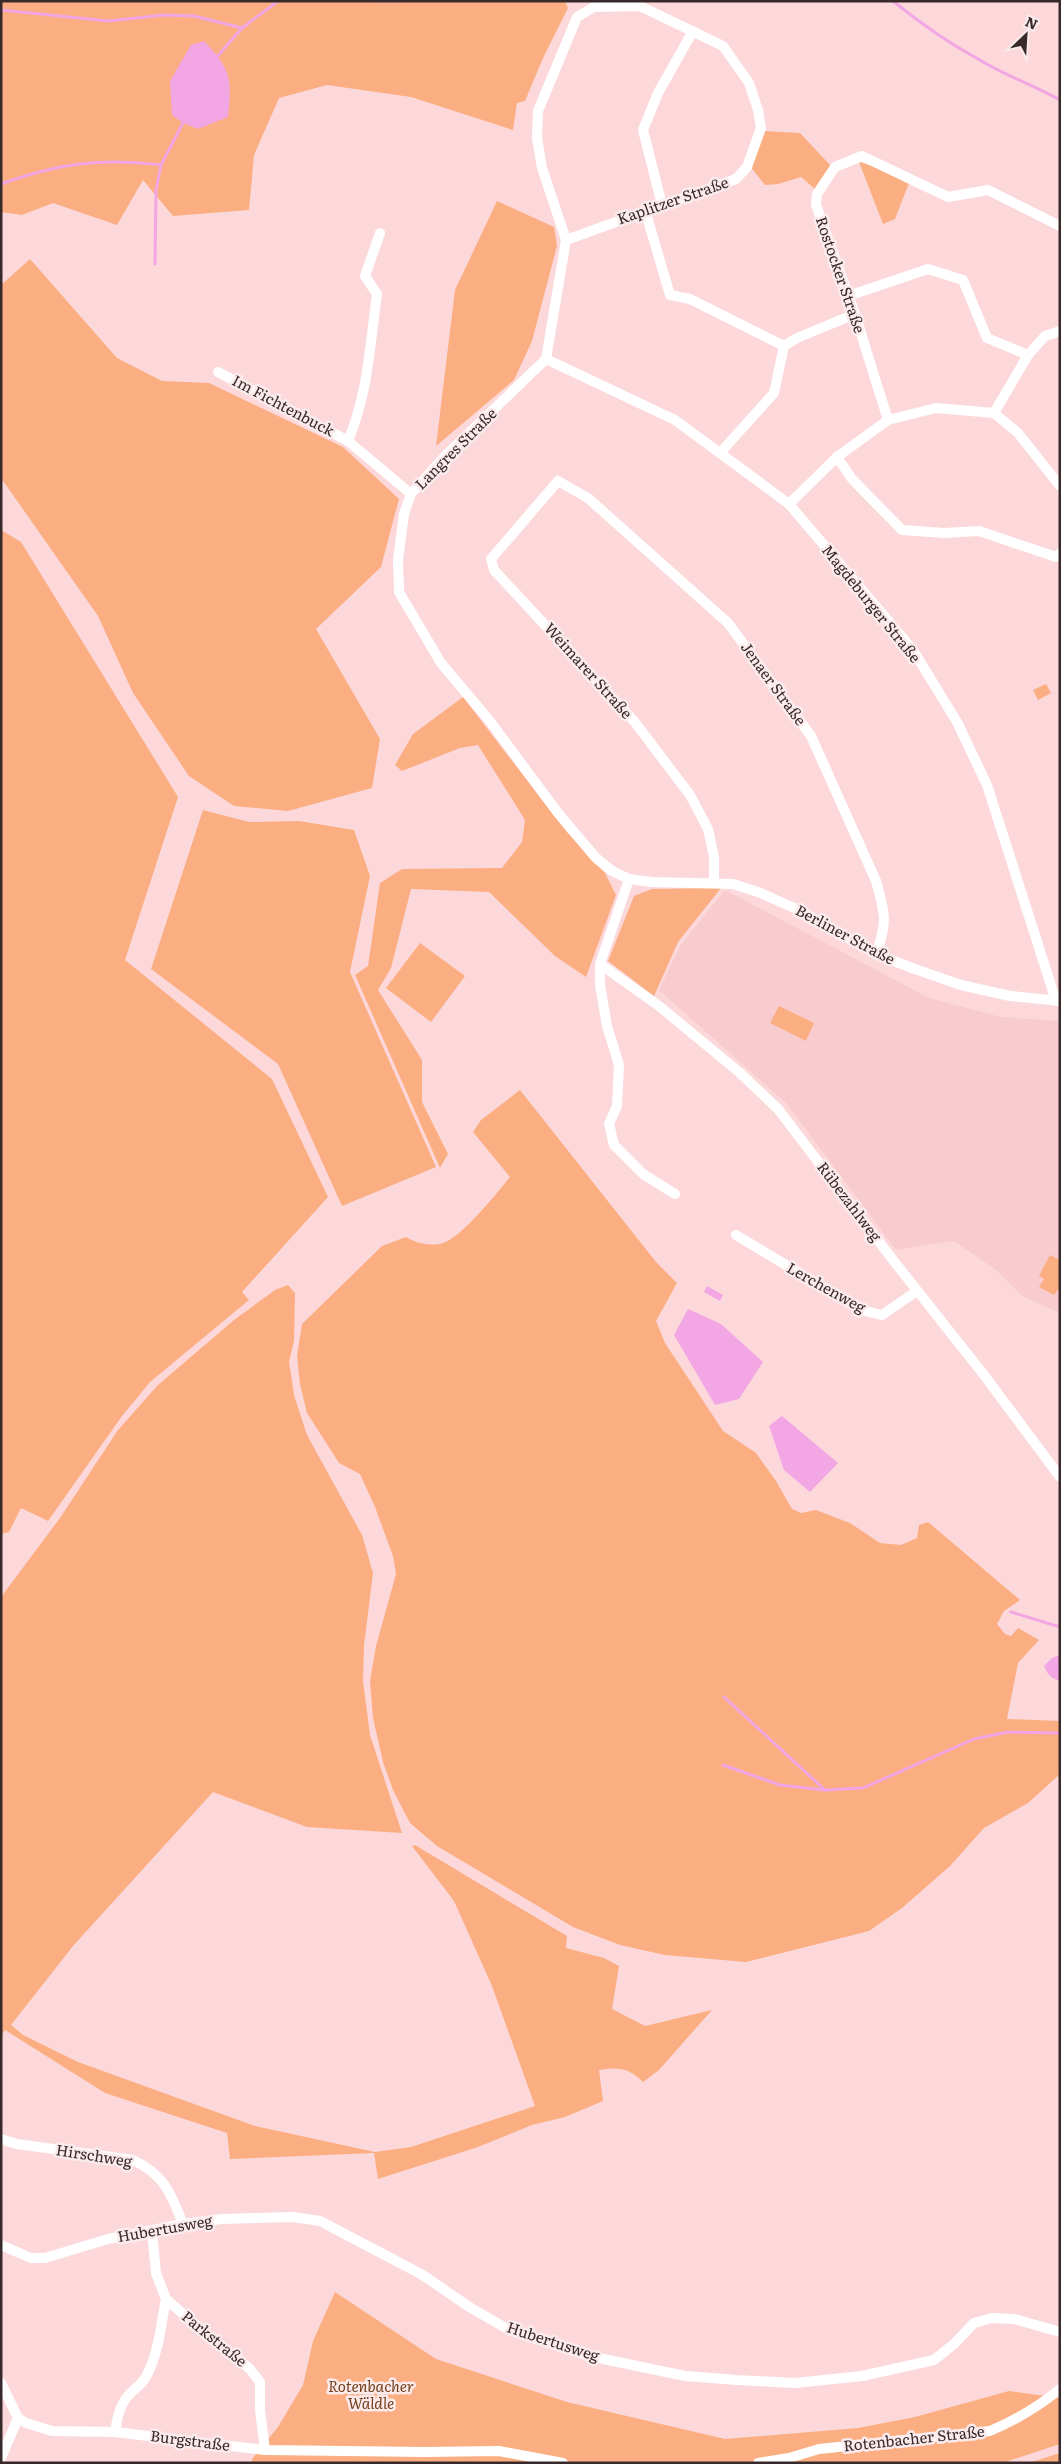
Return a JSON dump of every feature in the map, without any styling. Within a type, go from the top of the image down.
[{"type":"street","name":"Kaplitzer Straße","points":[[594,6],[640,6],[693,31],[723,46],[752,92],[761,128],[747,167],[736,179],[645,210],[566,240],[542,168],[537,138],[538,111],[577,17],[594,6]]},
{"type":"street","points":[[662,205],[642,130],[658,93],[693,31]]},
{"type":"street","name":"Rostocker Straße","points":[[888,420],[855,314],[816,206],[817,194],[835,167],[862,156],[948,197],[988,190],[1060,226]]},
{"type":"street","points":[[645,210],[670,295],[690,299],[784,346]]},
{"type":"street","name":"Im Fichtenbuck","points":[[348,441],[358,417],[364,390],[377,294],[365,276],[380,233]]},
{"type":"street","points":[[546,359],[566,240]]},
{"type":"street","points":[[848,296],[928,269],[963,280],[986,338],[1028,355]]},
{"type":"street","points":[[720,453],[774,393],[784,346],[797,338],[855,314]]},
{"type":"street","points":[[994,413],[1028,355],[1045,336],[1060,331]]},
{"type":"street","name":"Magdeburger Straße","points":[[546,359],[675,420],[789,504],[912,650],[956,722],[988,785],[1058,1001]]},
{"type":"street","name":"Langres Straße","points":[[546,359],[444,457],[411,494],[404,514],[399,551],[399,592],[441,663],[489,720],[558,814],[596,858],[612,871],[629,879]]},
{"type":"street","name":"Im Fichtenbuck","points":[[218,372],[348,441],[411,494]]},
{"type":"street","points":[[789,504],[837,457],[888,420],[936,408],[994,413],[1018,433],[1060,486]]},
{"type":"street","points":[[837,457],[852,479],[902,530],[944,533],[979,531],[1056,558],[1060,553]]},
{"type":"street","name":"Weimarer Straße","points":[[558,480],[491,559],[494,570],[634,721],[690,795],[708,829],[714,857],[714,882]]},
{"type":"street","name":"Jenaer Straße","points":[[558,480],[588,498],[728,623],[811,736],[876,881],[882,904],[885,929],[876,954]]},
{"type":"street","points":[[629,879],[600,964],[600,985],[606,1026],[619,1065],[617,1106],[609,1124],[614,1145],[643,1174],[675,1194]]},
{"type":"street","name":"Berliner Straße","points":[[629,879],[651,882],[714,882],[733,884],[758,892],[801,911],[876,954],[961,985],[1010,996],[1058,1001]]},
{"type":"street","name":"Rübezahlweg","points":[[600,964],[659,1006],[739,1072],[778,1109],[917,1291],[984,1374],[1060,1477]]},
{"type":"street","name":"Lerchenweg","points":[[736,1236],[861,1310],[882,1315],[917,1291]]},
{"type":"street","name":"Hirschweg","points":[[1,2139],[17,2144],[133,2160],[148,2167],[168,2187],[183,2224]]},
{"type":"street","name":"Hubertusweg","points":[[1,2245],[31,2258],[45,2258],[108,2239],[152,2232],[183,2224],[222,2220],[293,2217],[320,2220],[421,2274],[471,2308],[511,2331],[589,2356],[685,2376],[795,2383],[862,2376],[934,2360],[954,2344],[974,2323],[992,2318],[1014,2319],[1060,2332]]},
{"type":"street","name":"Parkstraße","points":[[152,2232],[156,2273],[166,2299],[250,2369],[260,2382],[260,2410],[265,2450]]},
{"type":"street","points":[[115,2432],[119,2412],[128,2396],[138,2388],[146,2377],[157,2349],[166,2299]]},
{"type":"street","points":[[1,2384],[18,2418],[1,2458]]},
{"type":"street","name":"Rotenbacher Straße","points":[[758,2463],[789,2458],[819,2449],[990,2431],[1029,2412],[1060,2389]]},
{"type":"street","name":"Burgstraße","points":[[18,2418],[26,2423],[52,2431],[115,2432],[265,2450],[499,2451],[563,2463]]},
{"type":"shaded area","points":[[204,41],[225,67],[230,93],[228,117],[198,129],[183,123],[172,115],[170,81],[191,45]]},
{"type":"shaded area","points":[[725,890],[929,998],[1001,1017],[1060,1021],[1060,1313],[1022,1296],[996,1270],[954,1241],[896,1250],[786,1103],[659,990],[680,946]]},
{"type":"shaded area","points":[[707,1286],[723,1295],[720,1301],[704,1292]]},
{"type":"shaded area","points":[[688,1309],[721,1324],[763,1362],[739,1399],[715,1405],[674,1335]]},
{"type":"shaded area","points":[[782,1416],[838,1463],[810,1492],[784,1470],[769,1426]]},
{"type":"shaded area","points":[[1060,1655],[1060,1680],[1057,1680],[1048,1674],[1044,1666],[1052,1658]]},
{"type":"green space","points":[[1,1],[565,1],[568,8],[543,58],[525,101],[517,103],[513,130],[411,97],[327,85],[279,98],[254,155],[249,210],[173,216],[143,180],[117,225],[53,203],[22,215],[1,212]]},
{"type":"green space","points":[[763,131],[800,133],[831,166],[815,189],[801,177],[778,184],[765,185],[750,166]]},
{"type":"green space","points":[[859,162],[876,167],[909,183],[895,219],[883,224]]},
{"type":"green space","points":[[497,201],[554,227],[557,246],[532,341],[514,380],[436,446],[455,290]]},
{"type":"green space","points":[[30,259],[117,358],[162,381],[209,383],[343,447],[399,499],[381,567],[316,629],[380,739],[372,788],[288,811],[234,806],[189,776],[133,693],[98,616],[1,478],[1,285]]},
{"type":"green space","points":[[1,530],[21,542],[178,797],[125,960],[272,1079],[328,1197],[242,1292],[249,1300],[150,1382],[122,1416],[48,1521],[21,1508],[9,1532],[2,1534]]},
{"type":"green space","points":[[1046,684],[1051,693],[1038,700],[1033,690]]},
{"type":"green space","points":[[463,697],[566,831],[605,873],[616,895],[586,977],[555,956],[489,892],[411,889],[391,968],[378,990],[422,1060],[422,1102],[448,1154],[440,1168],[355,975],[368,966],[380,883],[402,869],[502,868],[522,842],[525,820],[478,745],[460,748],[402,771],[395,765],[413,734]]},
{"type":"green space","points":[[203,810],[249,822],[299,821],[354,830],[370,876],[350,972],[436,1167],[342,1206],[278,1064],[151,969]]},
{"type":"green space","points":[[721,888],[678,942],[654,996],[608,961],[634,896],[652,889]]},
{"type":"green space","points":[[420,943],[465,976],[431,1022],[386,988]]},
{"type":"green space","points":[[779,1006],[814,1023],[806,1041],[770,1023]]},
{"type":"green space","points":[[520,1090],[656,1262],[677,1283],[656,1321],[665,1343],[723,1431],[756,1453],[776,1481],[792,1509],[801,1513],[816,1510],[850,1523],[880,1543],[901,1545],[917,1538],[919,1525],[928,1522],[1020,1600],[1004,1611],[997,1624],[1005,1634],[1011,1636],[1018,1628],[1039,1640],[1018,1663],[1007,1719],[1060,1721],[1060,1774],[1028,1803],[984,1828],[950,1866],[902,1908],[869,1931],[746,1962],[665,1955],[620,1945],[573,1927],[437,1846],[410,1823],[393,1790],[383,1762],[373,1718],[370,1681],[376,1646],[396,1574],[393,1556],[375,1507],[360,1474],[339,1463],[307,1413],[300,1384],[297,1356],[302,1324],[382,1246],[406,1237],[424,1244],[434,1245],[443,1243],[460,1232],[479,1214],[510,1177],[473,1132],[481,1120]]},
{"type":"green space","points":[[1050,1255],[1060,1260],[1060,1287],[1054,1295],[1039,1287],[1044,1279],[1039,1276]]},
{"type":"green space","points":[[288,1285],[295,1293],[294,1341],[289,1362],[294,1395],[307,1435],[362,1535],[373,1573],[364,1646],[363,1681],[370,1735],[402,1833],[307,1827],[213,1792],[73,1946],[11,2025],[23,2035],[78,2062],[255,2126],[375,2152],[411,2147],[535,2106],[492,1986],[454,1901],[412,1846],[415,1845],[567,1936],[566,1948],[604,1958],[619,1966],[612,2009],[645,2026],[712,2010],[659,2070],[643,2082],[632,2073],[622,2069],[599,2070],[603,2101],[565,2117],[532,2125],[478,2147],[378,2179],[374,2153],[230,2159],[227,2133],[105,2093],[5,2030],[1,2036],[1,1597],[60,1518],[118,1430],[158,1385],[234,1320],[275,1290]]},
{"type":"green space","name":"Rotenbacher Wäldle","points":[[335,2292],[436,2359],[567,2402],[725,2439],[858,2428],[915,2417],[1009,2391],[1060,2398],[1060,2444],[1002,2463],[252,2463],[252,2459],[278,2427],[303,2385],[313,2341]]},
{"type":"green space","points":[[1060,2453],[1060,2463],[1029,2463]]},
{"type":"waterway","points":[[1,10],[108,21],[164,15],[194,16],[242,28],[278,1]]},
{"type":"waterway","points":[[376,1],[401,1]]},
{"type":"waterway","points":[[893,1],[934,32],[967,53],[1060,100]]},
{"type":"waterway","points":[[216,58],[242,28]]},
{"type":"waterway","points":[[155,264],[156,190],[161,165],[184,121]]},
{"type":"waterway","points":[[1,184],[42,171],[80,164],[118,162],[161,165]]},
{"type":"waterway","points":[[1011,1612],[1060,1627]]},
{"type":"waterway","points":[[724,1697],[825,1790]]},
{"type":"waterway","points":[[723,1765],[780,1785],[825,1790],[863,1788],[974,1739],[1008,1732],[1060,1733]]}]
